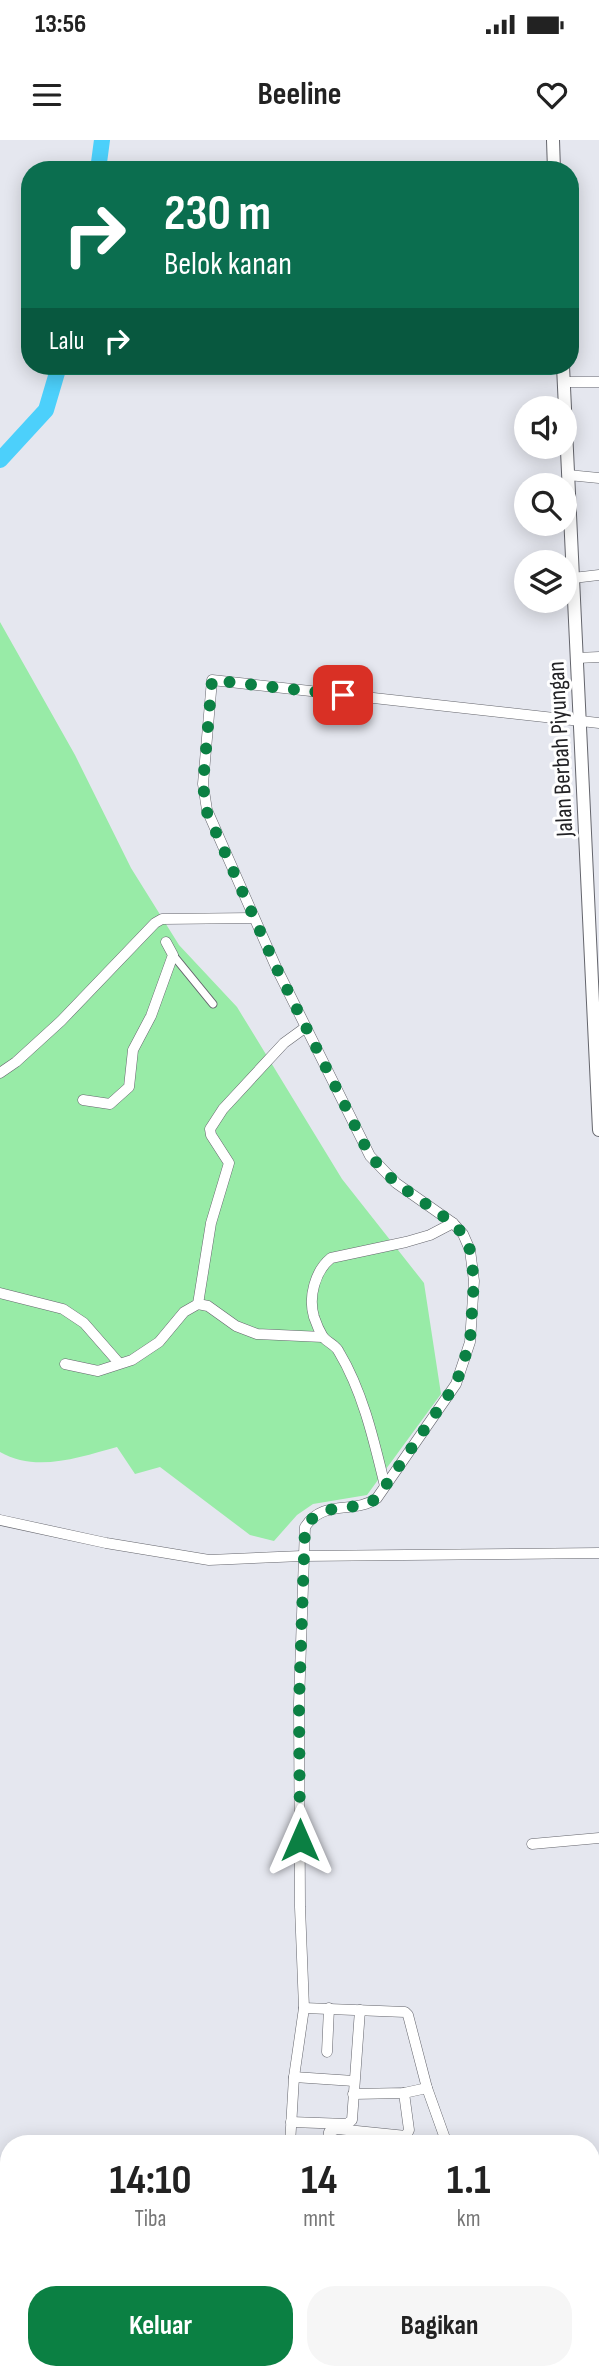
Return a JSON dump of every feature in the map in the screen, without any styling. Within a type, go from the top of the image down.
[{"type":"street","points":[[553,140],[554,161]]},
{"type":"street","name":"Jalan Berbah Piyungan","points":[[564,375],[569,473]]},
{"type":"street","points":[[564,382],[599,382]]},
{"type":"street","points":[[577,476],[599,478]]},
{"type":"street","points":[[577,578],[599,575]]},
{"type":"street","name":"Jalan Berbah Piyungan","points":[[575,613],[599,1130]]},
{"type":"street","points":[[577,658],[599,657]]},
{"type":"street","points":[[290,2135],[294,2077],[304,2008],[300,1907],[299,1703],[305,1527],[318,1513],[343,1506],[368,1505],[377,1498],[456,1384],[470,1342],[474,1280],[470,1250],[463,1234],[453,1223],[396,1183],[370,1156],[253,918],[206,810],[204,799],[212,680],[599,723]]},
{"type":"street","points":[[0,1073],[61,1021],[155,923],[162,919],[253,918]]},
{"type":"street","points":[[166,942],[173,955],[213,1004]]},
{"type":"street","points":[[83,1100],[110,1104],[129,1087],[133,1050],[151,1016],[173,955]]},
{"type":"street","points":[[258,1061],[270,1047],[304,1024]]},
{"type":"street","points":[[198,1304],[211,1223],[229,1163],[210,1129],[223,1109],[304,1024]]},
{"type":"street","points":[[385,1486],[372,1433],[355,1386],[338,1349],[323,1336],[314,1316],[315,1281],[323,1265],[331,1258],[406,1242],[430,1235],[453,1223]]},
{"type":"street","points":[[0,1293],[63,1309],[84,1322],[119,1363]]},
{"type":"street","points":[[65,1364],[97,1371],[132,1360],[152,1348],[184,1312],[198,1304],[208,1306],[236,1326],[257,1334],[323,1336]]},
{"type":"street","points":[[0,1520],[106,1543],[209,1560],[303,1556],[599,1553]]},
{"type":"street","points":[[532,1844],[599,1838]]},
{"type":"street","points":[[304,2008],[405,2012],[444,2135]]},
{"type":"street","points":[[327,2052],[329,2008]]},
{"type":"street","points":[[291,2122],[347,2124],[353,2117],[360,2010]]},
{"type":"street","points":[[294,2077],[354,2081]]},
{"type":"street","points":[[353,2094],[404,2093],[427,2088]]},
{"type":"street","points":[[404,2093],[409,2130],[406,2135]]},
{"type":"street","points":[[328,2135],[329,2132],[337,2129],[396,2135]]},
{"type":"green space","points":[[0,622],[75,755],[131,868],[179,945],[237,1007],[342,1179],[424,1283],[441,1394],[367,1495],[313,1504],[297,1515],[274,1541],[250,1535],[160,1467],[135,1474],[117,1447],[73,1459],[43,1462],[14,1458],[0,1452]]},
{"type":"waterway","points":[[99,161],[102,140]]},
{"type":"waterway","points":[[0,460],[46,410],[56,375]]},
{"type":"route","points":[[300,1840],[299,1703],[305,1527],[318,1513],[343,1506],[368,1505],[377,1498],[456,1384],[470,1342],[474,1280],[470,1250],[463,1234],[453,1223],[396,1183],[370,1156],[276,967],[206,810],[203,784],[212,680],[343,695]]}]
